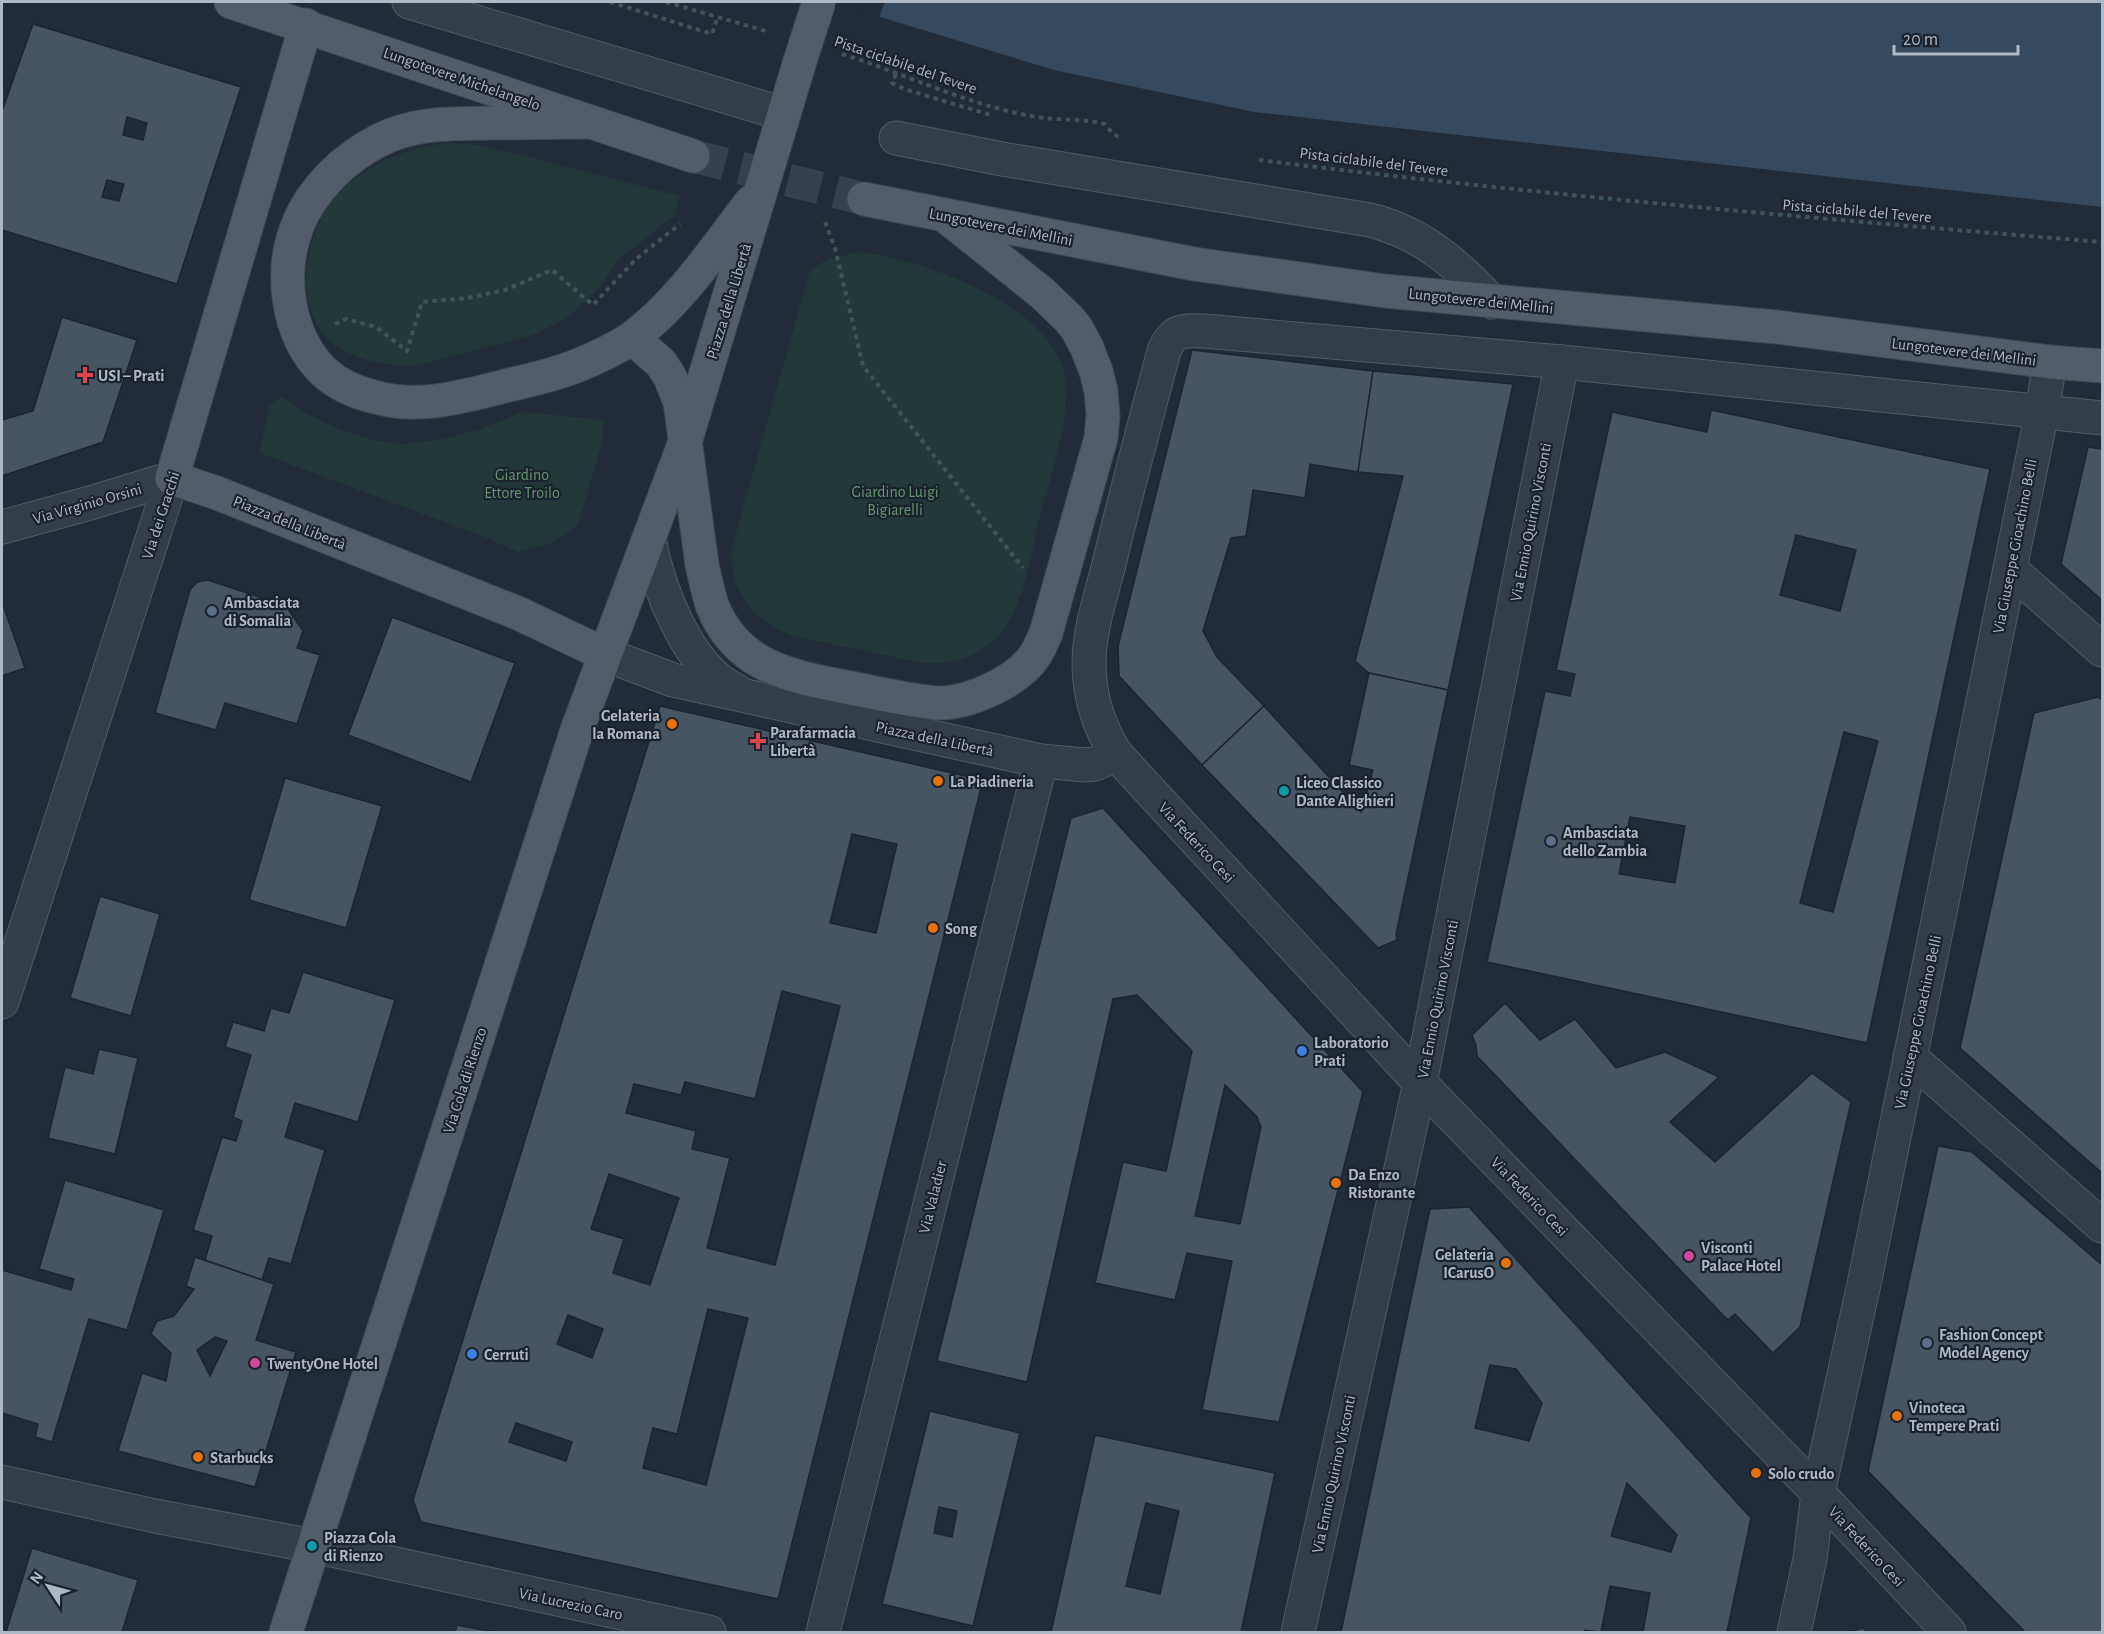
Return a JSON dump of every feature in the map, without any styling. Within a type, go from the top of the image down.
[{"type":"main road","name":"Lungotevere Michelangelo","points":[[231,2],[276,7],[306,25],[693,156]]},
{"type":"main road","name":"Piazza della Libertà","points":[[172,478],[218,493],[520,614],[604,654],[686,439],[819,2]]},
{"type":"main road","name":"Via dei Gracchi","points":[[172,478],[306,25]]},
{"type":"main road","points":[[590,122],[434,124],[413,128],[380,140],[331,176],[310,201],[296,227],[288,276],[290,305],[301,339],[319,366],[343,385],[374,397],[415,403],[459,398],[555,374],[591,360],[632,338],[683,289],[761,189]]},
{"type":"main road","name":"Lungotevere dei Mellini","points":[[864,199],[1194,264],[1384,291],[1777,327],[2050,362],[2103,366]]},
{"type":"main road","points":[[632,338],[661,363],[670,377],[680,402],[702,565],[712,604],[725,628],[738,645],[752,658],[770,668],[827,684],[946,704],[983,693],[1015,675],[1035,655],[1041,643],[1056,604],[1102,432],[1103,403],[1096,371],[1077,329],[1059,309],[944,215]]},
{"type":"main road","name":"Via Cola di Rienzo","points":[[313,1546],[573,742],[604,654]]},
{"type":"main road","points":[[286,1632],[313,1546]]},
{"type":"street","points":[[409,2],[784,114]]},
{"type":"street","points":[[896,138],[1002,159],[1370,220],[1393,226],[1439,252],[1458,267],[1492,302]]},
{"type":"street","name":"Via Federico Cesi","points":[[1562,362],[1192,331],[1179,332],[1170,340],[1164,351],[1139,441],[1090,640],[1090,680],[1101,725],[1116,754],[1420,1083],[1818,1492],[1949,1632]]},
{"type":"street","points":[[1562,362],[2103,418]]},
{"type":"street","name":"Via Ennio Quirino Visconti","points":[[1298,1632],[1420,1083],[1562,362]]},
{"type":"street","name":"Via Giuseppe Gioachino Belli","points":[[1794,1632],[1810,1559],[1818,1492],[1864,1284],[2042,412],[2050,362]]},
{"type":"street","name":"Via Virginio Orsini","points":[[2,527],[172,478]]},
{"type":"street","name":"Via dei Gracchi","points":[[2,1002],[172,478]]},
{"type":"street","name":"Piazza della Libertà","points":[[649,538],[653,560],[673,613],[701,661],[714,676],[729,687],[758,700]]},
{"type":"street","points":[[2010,569],[2103,650]]},
{"type":"street","name":"Piazza della Libertà","points":[[604,654],[673,680],[1041,761]]},
{"type":"street","points":[[1041,761],[1085,765],[1095,764],[1116,754]]},
{"type":"street","name":"Via Valadier","points":[[823,1632],[1041,761]]},
{"type":"street","points":[[1910,1057],[2103,1226]]},
{"type":"street","points":[[2,1482],[155,1516],[313,1546]]},
{"type":"street","name":"Via Lucrezio Caro","points":[[313,1546],[709,1632]]},
{"type":"path","points":[[610,2],[712,34],[718,16]]},
{"type":"path","points":[[666,2],[771,32]]},
{"type":"path","name":"Pista ciclabile del Tevere","points":[[835,52],[1032,117],[1105,124],[1113,134],[1132,140]]},
{"type":"path","points":[[896,74],[892,83],[999,117]]},
{"type":"path","name":"Pista ciclabile del Tevere","points":[[1255,159],[1746,213],[2103,242]]},
{"type":"path","points":[[825,222],[835,248],[862,366],[1030,577],[1056,604]]},
{"type":"path","points":[[301,339],[346,319],[376,327],[407,351],[422,302],[468,298],[504,290],[552,270],[593,305],[636,259],[680,224]]},
{"type":"green space","points":[[447,143],[469,144],[518,154],[680,196],[675,215],[617,261],[604,282],[576,311],[533,335],[415,366],[381,363],[344,351],[326,337],[315,321],[308,302],[306,281],[308,260],[321,220],[331,203],[344,188],[367,170],[405,152]]},
{"type":"green space","name":"Giardino Luigi Bigiarelli","points":[[859,252],[885,256],[943,273],[1000,301],[1025,318],[1046,338],[1063,367],[1066,395],[1062,431],[1030,561],[1015,610],[1000,634],[991,642],[973,655],[952,662],[918,662],[793,636],[775,628],[759,616],[745,601],[735,579],[731,551],[810,270],[828,259]]},
{"type":"green space","name":"Giardino Ettore Troilo","points":[[282,396],[303,412],[341,430],[375,441],[402,444],[444,439],[480,429],[523,412],[604,420],[602,443],[578,525],[552,543],[518,552],[487,538],[260,453],[269,407]]},
{"type":"water","points":[[831,2],[2102,2],[2102,207],[1254,112],[1054,70]]},
{"type":"pier","points":[[828,2],[885,2],[878,20]]},
{"type":"building","points":[[33,24],[241,87],[177,284],[2,230],[2,111]],"holes":[[[127,117],[147,123],[143,140],[123,135]],[[107,180],[124,184],[119,201],[102,197]]]},
{"type":"building","name":"USI – Prati","points":[[62,317],[137,340],[103,442],[2,476],[2,420],[33,411]]},
{"type":"building","points":[[1192,350],[1373,371],[1358,472],[1310,464],[1305,498],[1253,490],[1246,536],[1231,538],[1203,631],[1217,657],[1264,706],[1202,765],[1119,676],[1118,646]]},
{"type":"building","points":[[1373,371],[1513,384],[1448,690],[1369,673],[1355,661],[1403,476],[1358,472]]},
{"type":"building","points":[[1711,410],[1990,469],[1867,1043],[1487,962],[1545,691],[1570,696],[1575,674],[1556,670],[1612,412],[1707,432]],"holes":[[[1796,535],[1856,550],[1840,611],[1780,595]],[[1844,732],[1878,741],[1833,912],[1800,903]],[[1630,817],[1685,826],[1675,883],[1619,874]]]},
{"type":"building","points":[[2088,447],[2102,449],[2102,600],[2061,564]]},
{"type":"building","points":[[208,580],[286,606],[303,631],[297,648],[320,655],[297,724],[225,703],[216,730],[155,713],[190,590],[197,582]]},
{"type":"building","points":[[2,602],[25,668],[2,676]]},
{"type":"building","points":[[392,617],[515,663],[471,782],[348,735]]},
{"type":"building","name":"Liceo Classico Dante Alighieri","points":[[1369,673],[1448,690],[1396,934],[1397,940],[1378,948],[1202,765],[1264,706],[1361,812],[1373,770],[1349,765]]},
{"type":"building","points":[[2098,697],[2102,700],[2102,754],[2097,749],[2066,754],[2069,778],[2092,777],[2102,769],[2102,815],[2085,819],[2083,836],[2099,844],[2078,924],[2102,930],[2102,989],[2060,985],[2051,1024],[2102,1055],[2102,1173],[1960,1048],[2034,713]]},
{"type":"building","points":[[2098,697],[2102,700],[2102,1173],[1960,1048],[2034,713]]},
{"type":"building","points":[[660,706],[983,780],[778,1599],[421,1522],[413,1500]],"holes":[[[852,834],[897,844],[876,933],[830,923]],[[782,991],[840,1006],[775,1265],[707,1248],[730,1158],[692,1149],[696,1131],[626,1113],[634,1084],[681,1095],[685,1082],[755,1099]],[[609,1174],[679,1198],[650,1285],[613,1273],[624,1239],[591,1229]],[[708,1309],[748,1318],[706,1485],[643,1468],[653,1428],[677,1434]],[[568,1315],[603,1329],[592,1358],[557,1344]],[[516,1423],[572,1442],[566,1461],[509,1442]]]},
{"type":"building","points":[[285,778],[382,806],[346,928],[249,900]]},
{"type":"building","points":[[1103,808],[1363,1092],[1279,1422],[1202,1410],[1232,1261],[1187,1253],[1175,1300],[1095,1283],[1123,1162],[1166,1171],[1192,1051],[1137,995],[1113,999],[1027,1382],[937,1361],[1071,818]],"holes":[[[1225,1085],[1257,1117],[1261,1127],[1240,1224],[1195,1216]]]},
{"type":"building","points":[[100,896],[160,914],[131,1016],[70,998]]},
{"type":"building","points":[[303,972],[395,1000],[358,1122],[295,1103],[285,1137],[325,1150],[291,1264],[269,1258],[262,1280],[205,1260],[212,1236],[193,1230],[222,1137],[236,1141],[242,1121],[233,1117],[251,1055],[225,1047],[233,1022],[264,1031],[271,1008],[289,1013]]},
{"type":"building","points":[[1505,1003],[1540,1040],[1575,1019],[1616,1068],[1665,1052],[1719,1077],[1670,1122],[1715,1162],[1812,1073],[1851,1102],[1800,1327],[1773,1353],[1735,1314],[1728,1320],[1719,1311],[1477,1056],[1472,1035]]},
{"type":"building","points":[[99,1049],[138,1058],[115,1154],[48,1138],[65,1067],[93,1074]]},
{"type":"building","points":[[1938,1146],[1972,1152],[2102,1265],[2102,1388],[2006,1298],[1953,1424],[2057,1523],[2031,1552],[2083,1595],[2102,1568],[2102,1632],[2025,1632],[1868,1471]]},
{"type":"building","points":[[1938,1146],[1972,1152],[2102,1265],[2102,1632],[2025,1632],[1868,1471]]},
{"type":"building","points":[[65,1180],[164,1210],[127,1330],[89,1319],[52,1442],[35,1437],[38,1424],[2,1413],[2,1270],[71,1290],[74,1279],[39,1269]]},
{"type":"building","points":[[1469,1207],[1751,1518],[1727,1632],[1643,1632],[1650,1593],[1610,1586],[1601,1632],[1585,1630],[1585,1632],[1341,1632],[1430,1209]],"holes":[[[1490,1365],[1516,1369],[1542,1403],[1529,1441],[1475,1428]],[[1627,1483],[1677,1535],[1671,1552],[1611,1536]]]},
{"type":"building","name":"TwentyOne Hotel","points":[[195,1257],[274,1284],[256,1340],[296,1352],[255,1487],[118,1451],[142,1373],[166,1381],[171,1353],[151,1334],[157,1321],[174,1316],[194,1289],[186,1286]],"holes":[[[215,1337],[227,1341],[210,1376],[197,1350]]]},
{"type":"building","points":[[930,1411],[1020,1433],[973,1626],[882,1604]],"holes":[[[939,1507],[957,1511],[952,1537],[934,1533]]]},
{"type":"building","points":[[1095,1435],[1275,1473],[1241,1632],[1051,1632]],"holes":[[[1146,1503],[1179,1511],[1160,1594],[1126,1586]]]},
{"type":"building","points":[[32,1548],[138,1580],[122,1632],[6,1632]]},
{"type":"building","points":[[457,1625],[493,1632],[455,1632]]},
{"type":"building","points":[[1863,1628],[1867,1632],[1849,1632]]},
{"type":"building","points":[[1863,1628],[1867,1632],[1849,1632]]},
{"type":"tunnel","points":[[693,156],[864,199]]},
{"type":"place","name":"USI – Prati","points":[[85,375]]},
{"type":"place","name":"Ambasciata di Somalia","points":[[212,611]]},
{"type":"place","name":"Gelateria la Romana","points":[[672,724]]},
{"type":"place","name":"Parafarmacia Libertà","points":[[758,741]]},
{"type":"place","name":"La Piadineria","points":[[938,781]]},
{"type":"place","name":"Liceo Classico Dante Alighieri","points":[[1284,791]]},
{"type":"place","name":"Ambasciata dello Zambia","points":[[1551,841]]},
{"type":"place","name":"Song","points":[[933,928]]},
{"type":"place","name":"Laboratorio Prati","points":[[1302,1051]]},
{"type":"place","name":"Da Enzo Ristorante","points":[[1336,1183]]},
{"type":"place","name":"Visconti Palace Hotel","points":[[1689,1256]]},
{"type":"place","name":"Gelateria ICarusO","points":[[1506,1263]]},
{"type":"place","name":"Fashion Concept Model Agency","points":[[1927,1343]]},
{"type":"place","name":"Cerruti","points":[[472,1354]]},
{"type":"place","name":"TwentyOne Hotel","points":[[255,1363]]},
{"type":"place","name":"Vinoteca Tempere Prati","points":[[1897,1416]]},
{"type":"place","name":"Starbucks","points":[[198,1457]]},
{"type":"place","name":"Solo crudo","points":[[1756,1473]]},
{"type":"place","name":"Piazza Cola di Rienzo","points":[[312,1546]]}]
